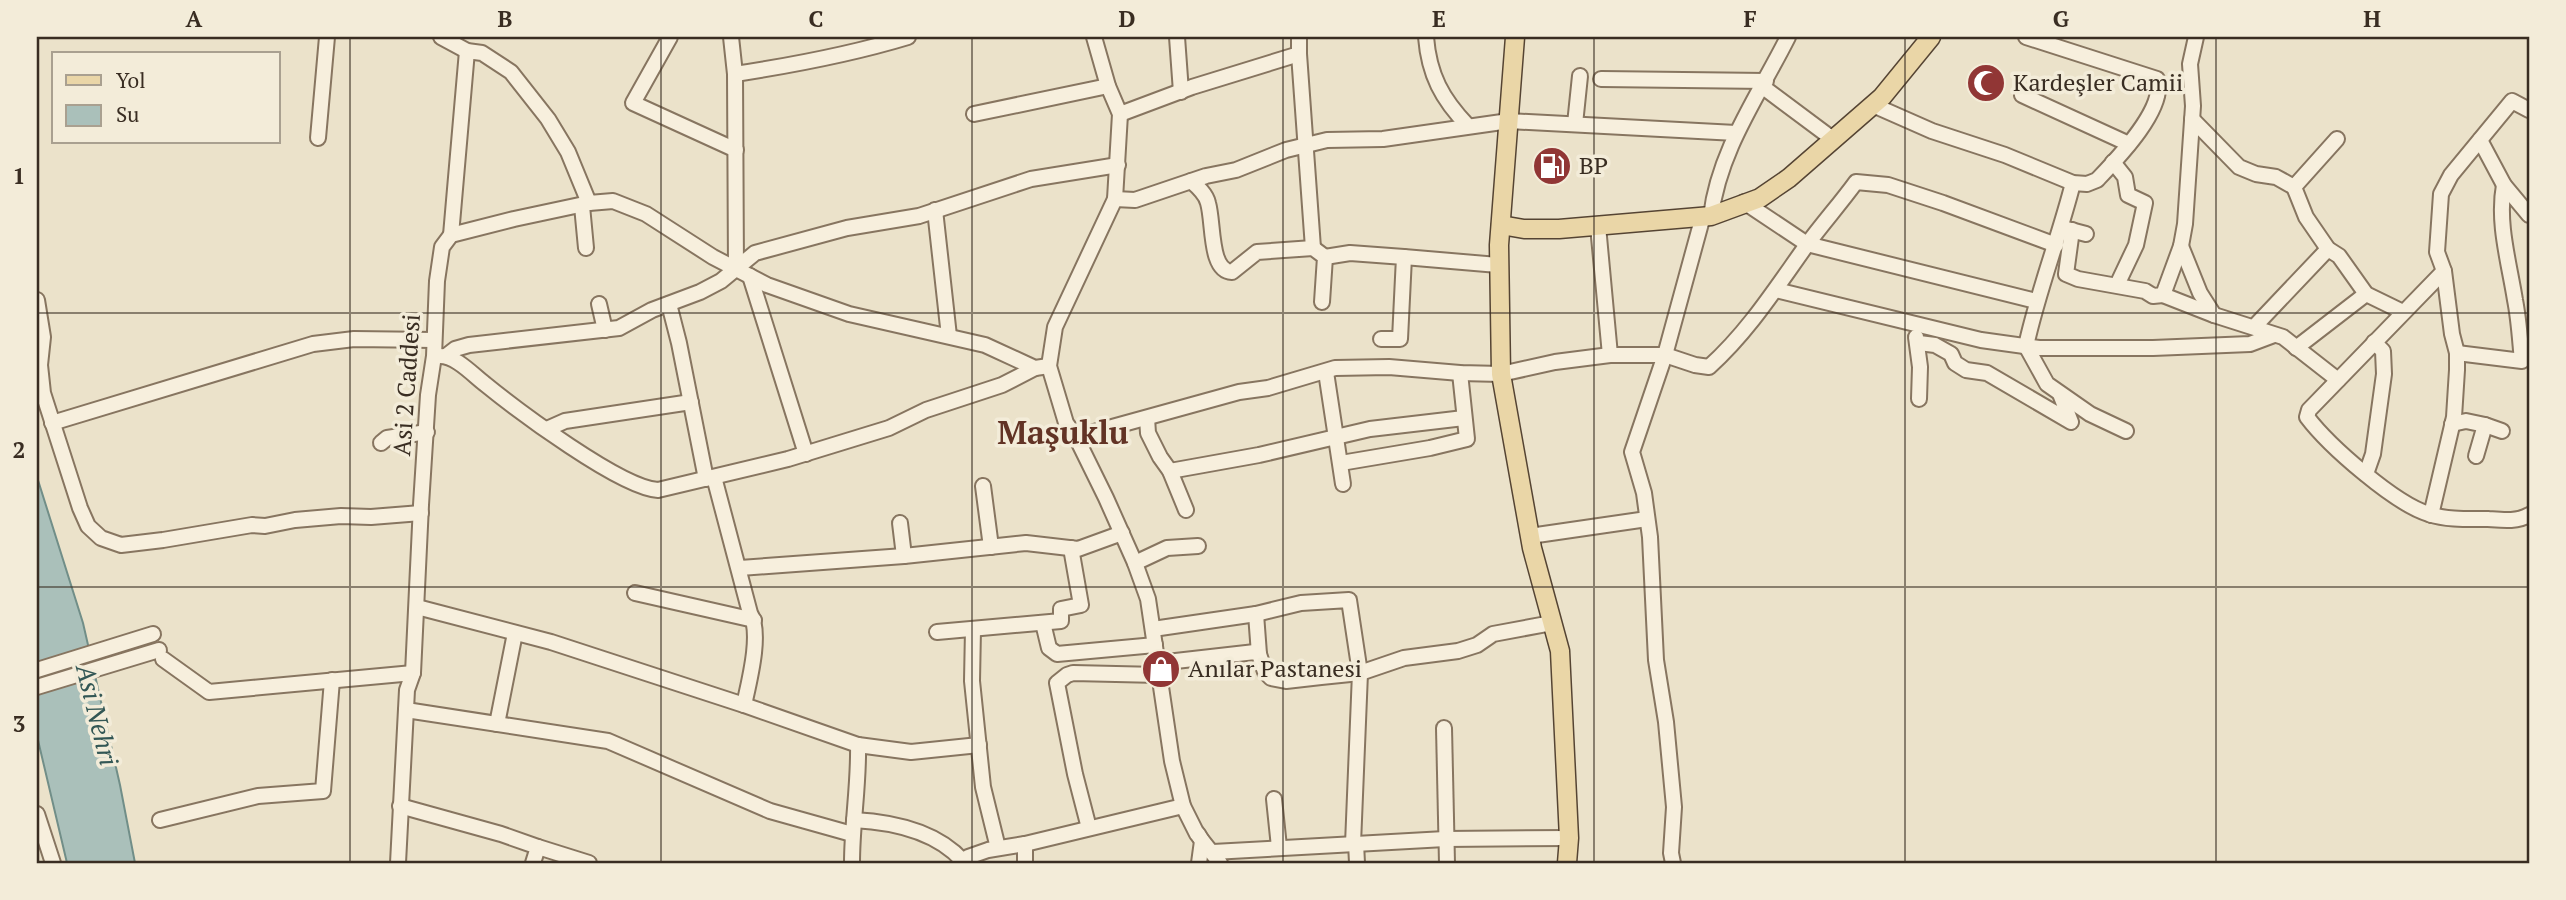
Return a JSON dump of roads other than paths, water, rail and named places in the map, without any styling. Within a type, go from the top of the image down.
[{"type":"main road","points":[[1514,37],[1498,265],[1501,374],[1530,536],[1560,651],[1569,838],[1567,863]]},
{"type":"main road","points":[[1501,225],[1524,229],[1598,226],[1707,216],[1760,198],[1872,105],[1931,37]]},
{"type":"street","points":[[318,138],[327,37]]},
{"type":"street","points":[[441,37],[467,51],[482,54],[511,72],[548,119],[568,152],[585,204],[586,248]]},
{"type":"street","points":[[670,37],[633,103],[736,150]]},
{"type":"street","points":[[731,37],[736,74],[736,269]]},
{"type":"street","points":[[736,74],[866,50],[908,37]]},
{"type":"street","points":[[1094,37],[1108,86],[1121,114],[1115,199],[1055,327],[1042,367],[1066,423],[1076,437],[1122,533],[1148,599],[1172,761],[1183,806],[1202,841],[1199,863]]},
{"type":"street","points":[[1177,37],[1181,92]]},
{"type":"street","points":[[1299,37],[1322,302]]},
{"type":"street","points":[[1426,37],[1433,74],[1447,103],[1468,126]]},
{"type":"street","points":[[1673,863],[1671,853],[1674,807],[1667,722],[1656,660],[1647,519],[1632,452],[1665,355],[1714,187],[1736,133],[1765,84],[1788,37]]},
{"type":"street","points":[[1872,105],[1931,131],[2005,155],[2073,183],[2087,184],[2096,180],[2129,144],[2153,108],[2159,83],[2157,79],[2026,37]]},
{"type":"street","points":[[2163,295],[2181,246],[2192,119],[2190,64],[2196,37]]},
{"type":"street","name":"Asi 2 Caddesi","points":[[398,863],[407,690],[414,673],[427,432],[440,356],[434,340],[437,281],[442,247],[451,235],[467,51]]},
{"type":"street","points":[[1121,114],[1299,54]]},
{"type":"street","points":[[1575,124],[1580,76]]},
{"type":"street","points":[[1601,79],[1765,84],[1834,139]]},
{"type":"street","points":[[974,114],[1108,86]]},
{"type":"street","points":[[2022,95],[2129,144]]},
{"type":"street","points":[[2431,515],[2454,417],[2457,353],[2444,271],[2437,252],[2441,194],[2451,175],[2512,101],[2529,110]]},
{"type":"street","points":[[2192,119],[2239,167],[2256,174],[2276,177],[2294,187],[2306,217],[2328,249],[2339,256],[2366,294],[2403,312]]},
{"type":"street","points":[[1115,199],[1135,200],[1191,181],[1236,170],[1286,150],[1327,140],[1420,135],[1509,121],[1736,133]]},
{"type":"street","points":[[2294,187],[2337,139]]},
{"type":"street","points":[[2480,141],[2504,185],[2529,215]]},
{"type":"street","points":[[2113,162],[2125,177],[2128,195],[2145,203],[2136,245],[2117,285]]},
{"type":"street","points":[[440,356],[469,345],[591,337],[605,330],[619,328],[652,310],[700,292],[755,253],[847,228],[919,216],[1031,179],[1118,165]]},
{"type":"street","points":[[1191,181],[1208,200],[1216,260],[1219,267],[1225,271],[1232,272],[1257,252],[1350,253],[1498,265]]},
{"type":"street","points":[[1076,437],[1335,368],[1389,367],[1501,374],[1555,362],[1610,355],[1665,355],[1709,367],[1729,348],[1776,290],[1807,244],[1856,182],[1888,185],[1943,202],[2056,245]]},
{"type":"street","points":[[2073,183],[2067,229],[2066,274],[2145,291],[2153,296],[2163,295],[2283,337],[2338,380]]},
{"type":"street","points":[[2457,353],[2522,361],[2516,304],[2503,229],[2501,200],[2504,185]]},
{"type":"street","points":[[451,235],[585,204],[604,201],[627,205],[767,285],[849,314],[985,345],[1042,367]]},
{"type":"street","points":[[1744,202],[1807,244],[2036,301]]},
{"type":"street","points":[[935,210],[949,335]]},
{"type":"street","points":[[1598,226],[1610,355]]},
{"type":"street","points":[[2067,229],[2086,234]]},
{"type":"street","points":[[2067,229],[2056,245],[2036,301],[2026,346],[2047,384],[2090,414],[2126,431]]},
{"type":"street","points":[[2181,246],[2200,293],[2214,315]]},
{"type":"street","points":[[2254,327],[2328,249]]},
{"type":"street","points":[[1381,339],[1400,339],[1404,257]]},
{"type":"street","points":[[2444,271],[2309,410],[2308,417],[2325,437],[2366,474],[2412,508],[2431,515],[2516,520],[2529,515]]},
{"type":"street","points":[[750,276],[806,454]]},
{"type":"street","points":[[1776,290],[1981,340],[2026,346],[2181,347],[2250,344],[2274,335]]},
{"type":"street","points":[[2295,348],[2366,294]]},
{"type":"street","points":[[37,300],[43,337],[40,365],[42,384],[52,423],[79,508],[88,526],[101,538],[121,544],[295,520],[421,513]]},
{"type":"street","points":[[599,304],[605,330]]},
{"type":"street","points":[[669,304],[710,478],[754,620],[755,638],[744,705]]},
{"type":"street","points":[[1911,322],[1919,344],[1919,399]]},
{"type":"street","points":[[52,423],[313,344],[354,339],[434,340]]},
{"type":"street","points":[[2366,474],[2373,454],[2384,374],[2383,351],[2374,342]]},
{"type":"street","points":[[1919,344],[1935,345],[1951,354],[1955,363],[1966,370],[1987,373],[2071,422],[2060,394]]},
{"type":"street","points":[[440,356],[625,480],[647,489],[658,490],[806,454],[889,428],[926,410],[1002,385],[1042,367]]},
{"type":"street","points":[[1326,372],[1343,484]]},
{"type":"street","points":[[1341,463],[1430,449],[1467,439],[1460,373]]},
{"type":"street","points":[[547,429],[565,421],[691,402]]},
{"type":"street","points":[[1147,418],[1148,433],[1170,471],[1186,510]]},
{"type":"street","points":[[1170,471],[1259,455],[1370,429],[1464,418]]},
{"type":"street","points":[[2452,424],[2466,421],[2502,431]]},
{"type":"street","points":[[2476,456],[2485,425]]},
{"type":"street","points":[[381,443],[387,438],[427,432]]},
{"type":"street","points":[[983,486],[991,547]]},
{"type":"street","points":[[1530,536],[1647,519]]},
{"type":"street","points":[[900,523],[904,556]]},
{"type":"street","points":[[740,568],[904,556],[1026,543],[1078,549],[1122,533]]},
{"type":"street","points":[[1135,563],[1167,548],[1198,546]]},
{"type":"street","points":[[937,632],[1061,621],[1061,609],[1081,605],[1071,548]]},
{"type":"street","points":[[635,593],[754,620]]},
{"type":"street","points":[[1153,629],[1256,614],[1301,603],[1349,600],[1360,673],[1354,844],[1357,863]]},
{"type":"street","points":[[417,607],[551,642],[858,745],[911,751],[979,745]]},
{"type":"street","points":[[1256,614],[1259,653],[1265,672],[1271,678],[1286,681],[1360,673],[1404,658],[1458,651],[1477,645],[1493,634],[1513,628],[1552,623]]},
{"type":"street","points":[[1043,623],[1049,648],[1056,654],[1155,645]]},
{"type":"street","points":[[973,629],[972,681],[983,787],[998,848]]},
{"type":"street","points":[[497,724],[514,633]]},
{"type":"street","points":[[37,670],[153,634]]},
{"type":"street","points":[[1089,828],[1075,775],[1057,683],[1067,674],[1073,673],[1158,669],[1259,653]]},
{"type":"street","points":[[37,687],[161,654],[209,692],[414,673]]},
{"type":"street","points":[[160,820],[258,796],[323,792],[332,680]]},
{"type":"street","points":[[406,710],[608,741],[770,811],[853,827],[874,821],[918,832],[950,846],[963,862],[968,857],[998,848],[1183,806]]},
{"type":"street","points":[[1444,728],[1447,863]]},
{"type":"street","points":[[852,863],[859,776],[858,745]]},
{"type":"street","points":[[1274,799],[1279,847]]},
{"type":"street","points":[[400,806],[501,834],[589,863]]},
{"type":"street","points":[[37,814],[53,863]]},
{"type":"street","points":[[1197,834],[1216,857],[1279,847],[1445,839],[1569,838]]},
{"type":"street","points":[[1025,844],[1025,863]]},
{"type":"street","points":[[533,863],[538,847]]},
{"type":"water","name":"Asi Nehri","points":[[37,477],[83,623],[135,863],[67,863],[37,736]]},
{"type":"place","name":"Kardeşler Camii","points":[[1986,83]]},
{"type":"place","name":"BP","points":[[1552,166]]},
{"type":"place","name":"Anılar Pastanesi","points":[[1161,669]]},
{"type":"district","name":"Maşuklu","points":[[1063,433]]}]
